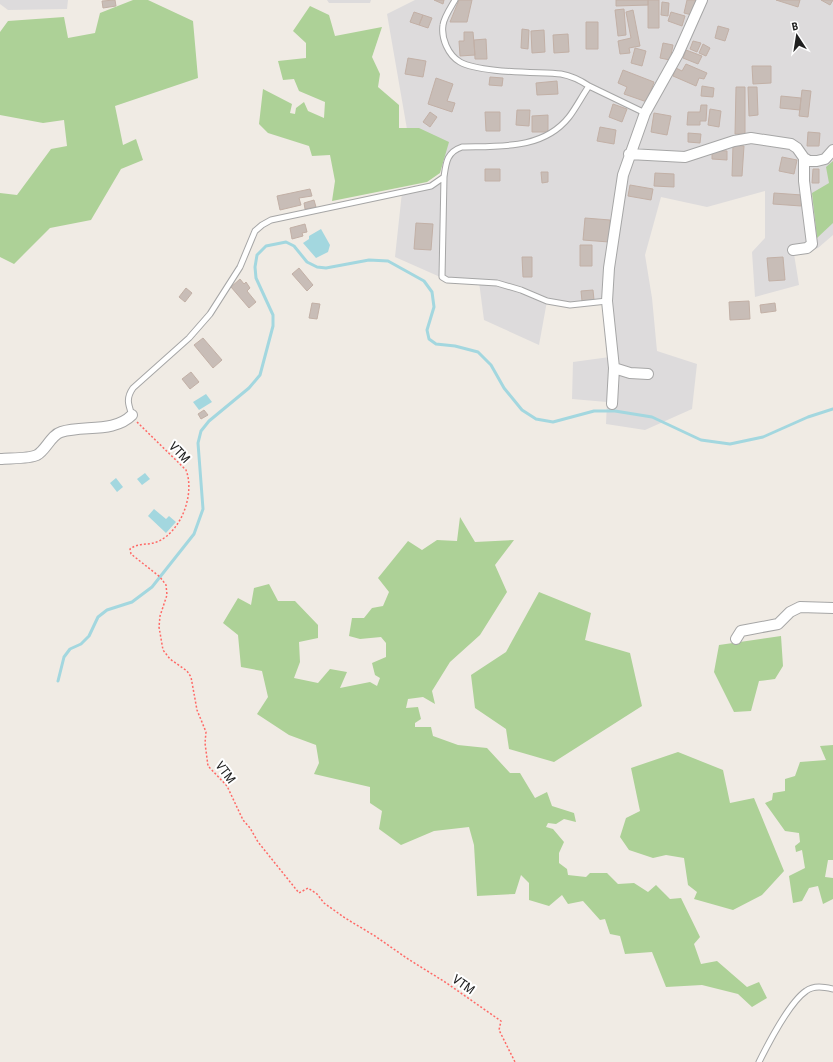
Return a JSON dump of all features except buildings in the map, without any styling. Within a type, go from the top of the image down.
[{"type":"street","points":[[612,404],[614,368],[607,301],[609,268],[616,212],[623,175],[629,154],[645,113],[678,54],[702,0]]},
{"type":"street","points":[[629,154],[685,157],[734,141],[751,138],[791,144],[797,148],[804,158],[804,180],[812,244],[807,248],[793,250]]},
{"type":"street","points":[[804,158],[817,161],[825,159],[833,150]]},
{"type":"street","points":[[614,368],[630,373],[648,374]]},
{"type":"street","points":[[0,459],[37,455],[59,432],[81,428],[98,428],[125,422],[132,415]]},
{"type":"street","points":[[736,640],[741,631],[778,624],[790,612],[800,607],[833,608]]},
{"type":"lane","points":[[455,0],[443,23],[443,36],[447,49],[460,62],[478,67],[562,75],[577,78],[589,86],[645,113]]},
{"type":"lane","points":[[589,86],[569,117],[547,136],[514,145],[462,147],[455,150],[446,161],[444,177],[442,276],[447,280],[497,283],[521,290],[547,301],[570,306],[607,301]]},
{"type":"lane","points":[[132,415],[127,402],[128,395],[133,388],[189,338],[210,314],[240,266],[255,231],[262,224],[271,220],[424,187],[437,183],[444,177]]},
{"type":"lane","points":[[759,1062],[768,1044],[797,1000],[806,990],[824,987],[833,989]]},
{"type":"path","name":"VTM","points":[[132,415],[186,470],[188,477],[185,509],[173,531],[158,542],[141,544],[130,549],[131,554],[160,577],[166,586],[167,595],[160,616],[159,627],[163,650],[170,659],[187,671],[191,677],[197,710],[206,732],[204,742],[208,766],[218,775],[226,786],[243,820],[250,828],[258,842],[299,893],[308,888],[317,894],[324,904],[375,936],[408,960],[445,982],[500,1021],[499,1030],[515,1062]]},
{"type":"shaded area","points":[[0,0],[68,0],[67,9],[8,10],[0,4]]},
{"type":"shaded area","points":[[327,0],[371,0],[370,3],[329,3]]},
{"type":"shaded area","points":[[415,0],[833,0],[833,235],[818,248],[794,254],[799,285],[755,297],[752,252],[765,238],[765,191],[707,207],[661,197],[645,255],[652,298],[657,351],[697,364],[692,409],[645,430],[606,424],[607,402],[572,399],[573,362],[617,356],[608,304],[570,305],[547,301],[539,345],[484,320],[479,282],[447,280],[395,257],[402,192],[424,187],[444,177],[446,161],[408,135],[387,14]]},
{"type":"green space","points":[[133,0],[148,0],[193,21],[198,78],[115,106],[123,145],[136,139],[143,160],[121,169],[91,220],[50,228],[14,264],[0,257],[0,193],[17,195],[51,149],[67,146],[64,120],[43,123],[0,115],[0,32],[8,21],[64,17],[68,38],[95,33],[100,13]]},
{"type":"green space","points":[[310,6],[329,15],[335,36],[382,27],[372,57],[380,74],[378,87],[399,105],[399,128],[419,128],[449,142],[440,173],[427,182],[332,201],[335,181],[330,155],[312,156],[309,146],[268,133],[259,124],[263,89],[292,104],[290,113],[295,114],[296,108],[304,102],[308,111],[324,118],[325,102],[299,91],[294,79],[283,80],[278,61],[306,58],[306,43],[293,31]]},
{"type":"green space","points":[[833,161],[833,223],[817,238],[812,193],[829,183],[826,167]]},
{"type":"green space","points":[[460,517],[475,542],[514,540],[495,565],[507,592],[480,635],[450,662],[432,691],[435,704],[423,697],[408,699],[406,708],[418,707],[421,719],[415,723],[415,727],[431,727],[433,736],[458,745],[487,748],[510,773],[520,773],[535,798],[547,792],[552,806],[574,813],[576,822],[564,819],[556,824],[548,823],[546,827],[553,829],[564,842],[559,853],[559,863],[567,869],[568,875],[586,877],[590,873],[607,873],[618,884],[634,883],[648,892],[656,885],[670,899],[681,898],[700,937],[694,944],[701,964],[717,961],[747,987],[759,982],[767,998],[752,1007],[738,994],[702,985],[666,987],[652,952],[625,954],[620,936],[610,934],[605,919],[600,920],[583,901],[568,904],[562,895],[549,906],[529,900],[529,883],[521,875],[515,894],[477,896],[474,845],[469,827],[434,831],[401,845],[379,829],[382,811],[370,803],[370,787],[314,774],[319,763],[316,745],[289,735],[257,714],[268,697],[262,671],[241,667],[238,635],[223,623],[238,598],[251,605],[254,588],[269,584],[278,601],[295,601],[318,625],[318,638],[299,642],[300,662],[294,678],[318,683],[330,669],[347,672],[340,688],[370,682],[377,686],[380,678],[375,675],[372,663],[386,657],[386,643],[381,637],[360,639],[349,636],[352,618],[364,618],[372,608],[383,606],[389,592],[378,578],[408,541],[422,550],[437,540],[457,541]]},
{"type":"green space","points":[[539,592],[591,613],[585,640],[630,653],[642,706],[554,762],[509,749],[506,729],[475,708],[471,675],[506,652]]},
{"type":"green space","points":[[781,636],[783,666],[775,679],[759,681],[751,711],[734,712],[714,672],[719,645]]},
{"type":"green space","points":[[833,745],[833,860],[828,860],[825,877],[833,878],[833,899],[823,904],[818,886],[809,888],[802,901],[793,903],[789,876],[805,868],[802,850],[796,852],[795,846],[800,842],[799,833],[785,831],[765,803],[772,800],[773,793],[785,791],[785,779],[795,776],[800,762],[826,760],[820,746]]},
{"type":"green space","points":[[678,752],[723,770],[730,803],[754,798],[784,871],[762,895],[733,910],[694,899],[697,892],[688,885],[684,858],[666,855],[653,858],[629,850],[620,837],[626,818],[640,811],[631,768]]},
{"type":"water","points":[[321,229],[330,245],[328,252],[316,258],[303,243],[309,239],[309,236]]},
{"type":"water","points":[[206,394],[212,402],[199,410],[193,402]]},
{"type":"water","points":[[145,473],[150,479],[142,485],[137,479]]},
{"type":"water","points":[[116,478],[123,487],[117,492],[110,483]]},
{"type":"water","points":[[154,509],[166,519],[169,516],[176,522],[166,533],[148,516]]},
{"type":"waterway","points":[[58,681],[64,657],[70,649],[81,644],[89,636],[98,617],[107,610],[132,602],[152,587],[194,534],[203,509],[198,443],[201,431],[209,421],[249,388],[260,375],[273,326],[273,315],[256,278],[255,267],[257,255],[266,246],[286,242],[294,246],[307,262],[317,267],[326,268],[369,260],[388,261],[424,281],[432,292],[434,307],[427,330],[429,339],[436,344],[455,346],[478,352],[491,365],[504,388],[522,410],[536,419],[553,422],[594,411],[615,411],[652,417],[701,440],[730,444],[763,437],[808,417],[833,409]]}]
